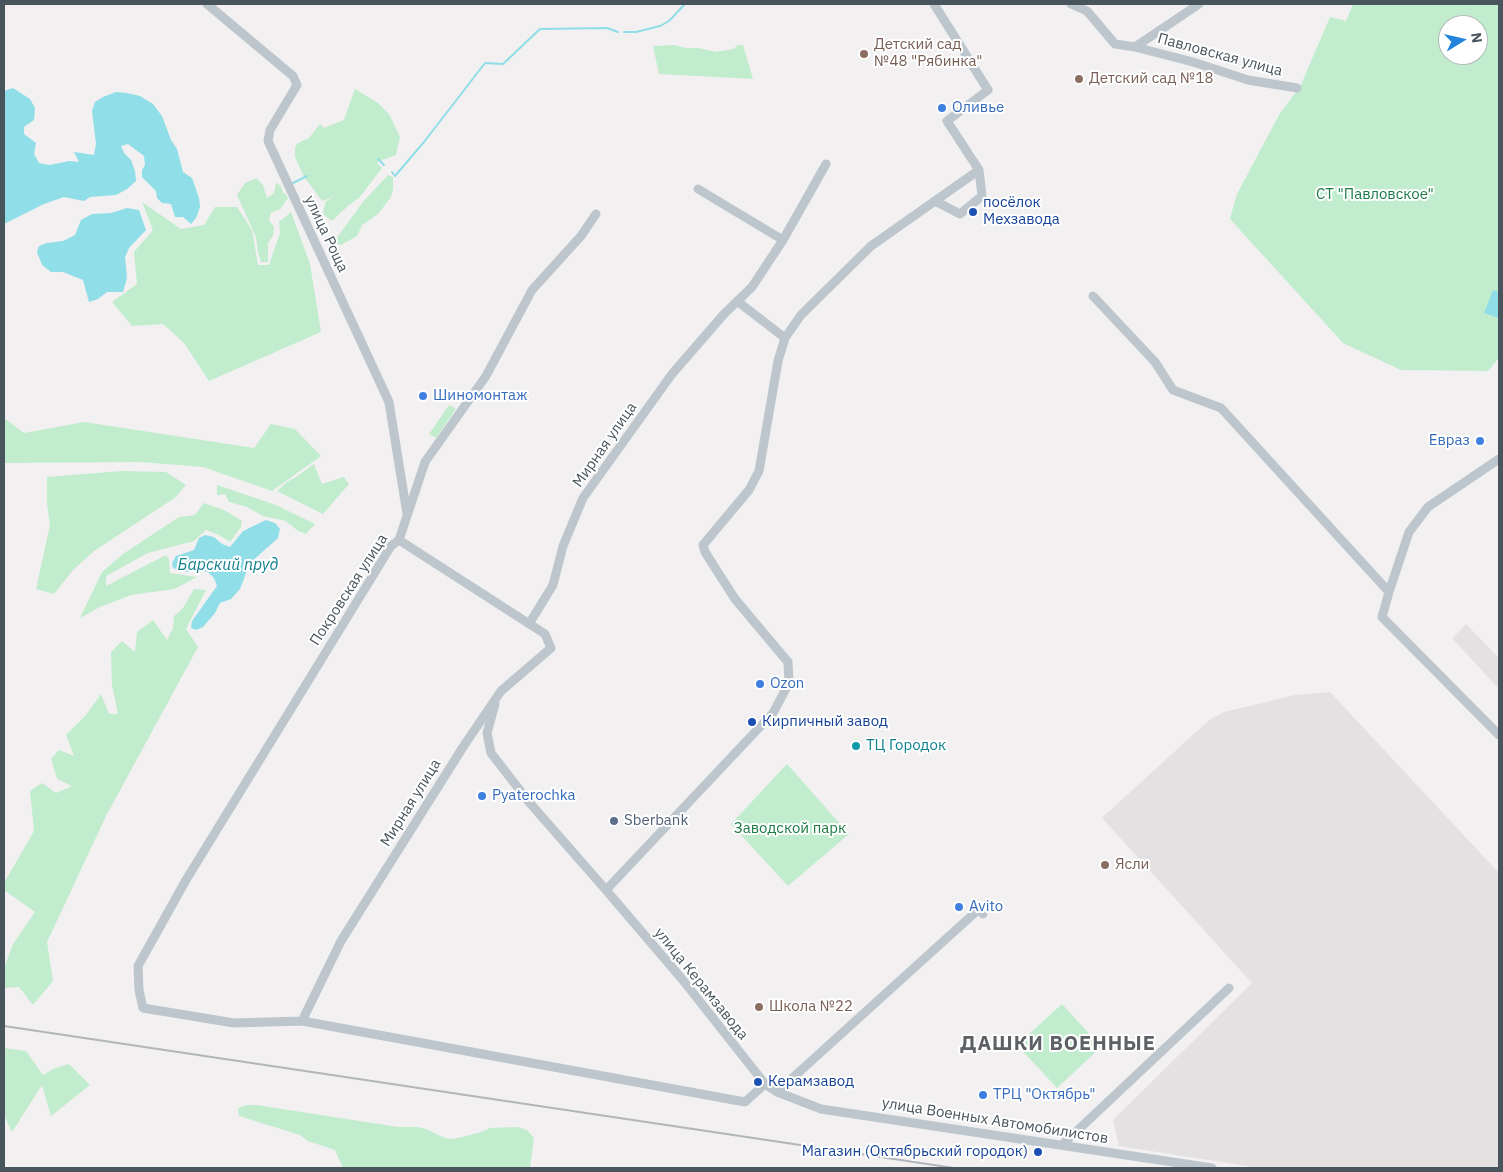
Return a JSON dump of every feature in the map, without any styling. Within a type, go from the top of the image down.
[{"type":"street","name":"улица Роща","points":[[207,4],[293,76],[297,85],[270,130],[268,141],[389,402],[408,517]]},
{"type":"street","points":[[934,4],[988,90],[947,121],[979,170],[982,196],[960,214],[935,201]]},
{"type":"street","name":"Павловская улица","points":[[1071,4],[1086,11],[1115,44],[1135,47],[1193,62],[1248,80],[1297,88]]},
{"type":"street","points":[[1135,47],[1199,4]]},
{"type":"street","name":"Мирная улица","points":[[529,624],[553,585],[563,546],[584,498],[672,374],[724,314],[752,287],[783,240],[826,164]]},
{"type":"street","points":[[606,890],[773,713],[789,683],[788,662],[735,599],[705,552],[703,545],[748,490],[759,471],[778,361],[785,338],[801,315],[871,246],[979,170]]},
{"type":"street","points":[[698,189],[783,240]]},
{"type":"street","name":"Покровская улица","points":[[302,1020],[234,1023],[143,1008],[139,990],[138,966],[186,880],[391,546],[399,540],[425,462],[486,376],[532,290],[581,236],[596,214]]},
{"type":"street","points":[[1093,296],[1154,362],[1173,390],[1221,408],[1389,592]]},
{"type":"street","points":[[737,301],[785,338]]},
{"type":"street","points":[[1499,459],[1428,506],[1409,532],[1382,617],[1499,735]]},
{"type":"street","name":"Мирная улица","points":[[302,1020],[340,940],[463,747],[498,696],[551,648],[545,634],[399,540]]},
{"type":"street","name":"улица Керамзавода","points":[[498,696],[487,733],[491,752],[529,802],[682,979],[765,1084],[777,1092]]},
{"type":"street","points":[[777,1092],[979,909],[983,914]]},
{"type":"street","points":[[1062,1145],[1229,988]]},
{"type":"street","points":[[302,1020],[745,1102],[765,1084]]},
{"type":"street","name":"улица Военных Автомобилистов","points":[[777,1092],[821,1109],[1212,1168]]},
{"type":"shaded area","points":[[1466,624],[1499,658],[1499,689],[1452,638]]},
{"type":"shaded area","points":[[1330,692],[1499,873],[1499,1168],[1259,1168],[1119,1146],[1113,1120],[1252,983],[1102,818],[1209,720],[1224,712],[1295,695]]},
{"type":"green space","name":"СТ \"Павловское\"","points":[[1353,4],[1499,4],[1499,358],[1488,371],[1401,370],[1343,343],[1230,219],[1237,194],[1280,113],[1300,87],[1330,17],[1346,21]]},
{"type":"green space","points":[[674,45],[715,52],[734,49],[737,45],[743,45],[753,79],[659,74],[653,46]]},
{"type":"green space","points":[[355,89],[378,103],[389,114],[400,137],[396,155],[377,163],[382,168],[359,198],[332,221],[323,212],[326,201],[335,196],[322,201],[303,175],[295,157],[295,147],[298,143],[309,138],[320,124],[324,128],[344,120]]},
{"type":"green space","points":[[388,175],[393,177],[391,197],[378,214],[362,225],[357,236],[341,245],[333,243],[363,202]]},
{"type":"green space","points":[[256,178],[263,185],[267,198],[274,193],[276,183],[281,186],[283,193],[288,198],[280,209],[271,213],[269,220],[274,227],[273,236],[268,243],[268,262],[261,262],[256,237],[237,195],[245,183]]},
{"type":"green space","points":[[142,202],[181,229],[204,225],[215,207],[237,207],[252,230],[258,265],[269,265],[280,233],[279,222],[291,212],[310,264],[321,332],[209,381],[184,343],[163,324],[132,326],[112,302],[137,284],[134,252],[153,230]]},
{"type":"green space","points":[[449,405],[456,409],[436,438],[429,434]]},
{"type":"green space","points":[[4,418],[24,433],[84,422],[254,448],[271,424],[295,429],[321,456],[272,491],[203,467],[140,462],[4,463]]},
{"type":"green space","points":[[314,464],[322,484],[344,477],[349,484],[323,514],[277,491]]},
{"type":"green space","points":[[122,471],[166,472],[186,485],[176,497],[94,551],[73,570],[54,594],[36,589],[50,525],[47,504],[47,477]]},
{"type":"green space","points":[[217,485],[276,505],[315,524],[306,534],[298,531],[286,521],[263,516],[247,507],[229,502],[225,494],[217,495]]},
{"type":"green space","points":[[204,503],[224,510],[242,521],[241,527],[230,542],[206,530],[194,541],[148,553],[106,576],[106,586],[166,555],[169,559],[170,573],[197,577],[174,589],[131,595],[100,607],[80,618],[102,572],[123,554],[179,517],[195,515]]},
{"type":"green space","points":[[194,589],[206,590],[186,629],[198,647],[106,816],[47,942],[53,981],[33,1005],[19,987],[4,988],[4,968],[13,944],[35,912],[4,890],[4,883],[34,831],[30,791],[42,783],[56,793],[72,786],[57,779],[51,759],[59,750],[74,756],[66,735],[86,715],[101,694],[109,714],[118,714],[112,685],[111,652],[122,641],[135,652],[137,632],[153,620],[167,640],[173,628],[174,616],[183,608]]},
{"type":"green space","name":"Заводской парк","points":[[787,764],[849,834],[788,886],[731,824]]},
{"type":"green space","points":[[1062,1004],[1101,1047],[1057,1088],[1017,1045]]},
{"type":"green space","points":[[4,1048],[26,1051],[43,1075],[55,1068],[69,1064],[90,1085],[51,1116],[42,1085],[12,1132],[4,1115]]},
{"type":"green space","points":[[247,1105],[398,1127],[417,1127],[445,1138],[454,1139],[490,1128],[517,1127],[527,1130],[534,1138],[530,1168],[343,1168],[335,1150],[308,1141],[300,1135],[239,1116],[238,1108]]},
{"type":"water","points":[[13,88],[30,99],[35,108],[34,120],[24,127],[24,134],[36,143],[34,154],[39,163],[50,165],[69,161],[79,162],[74,152],[94,155],[96,144],[92,111],[95,102],[103,97],[116,92],[127,93],[140,96],[153,104],[162,116],[171,140],[177,149],[183,172],[192,178],[200,207],[196,218],[191,224],[183,217],[175,217],[171,204],[162,203],[157,198],[156,191],[142,177],[142,170],[145,165],[144,156],[128,144],[121,146],[124,153],[131,160],[136,181],[127,189],[116,195],[90,197],[84,201],[64,197],[44,204],[4,224],[4,91]]},
{"type":"water","points":[[127,208],[139,210],[146,230],[129,248],[125,257],[127,278],[123,292],[107,292],[98,299],[89,302],[83,280],[63,272],[51,272],[42,265],[37,252],[39,246],[63,241],[75,235],[81,220],[92,214],[111,213]]},
{"type":"water","points":[[1493,290],[1499,292],[1499,318],[1484,313]]},
{"type":"water","name":"Барский пруд","points":[[266,520],[275,523],[280,529],[278,538],[250,563],[240,589],[231,599],[220,603],[215,613],[203,627],[196,630],[191,628],[192,621],[217,586],[214,578],[208,572],[199,570],[186,572],[173,568],[172,563],[176,556],[194,550],[199,538],[205,535],[214,537],[222,544],[230,547],[243,531]]},
{"type":"waterway","points":[[624,32],[636,32],[660,26],[669,21],[685,4]]},
{"type":"waterway","points":[[392,172],[395,176],[424,142],[485,63],[503,64],[540,29],[607,28],[618,32]]},
{"type":"waterway","points":[[378,159],[384,165]]},
{"type":"waterway","points":[[293,183],[307,176]]},
{"type":"railway","points":[[4,1026],[954,1168]]},
{"type":"place","name":"Детский сад №48 \"Рябинка\"","points":[[864,54]]},
{"type":"place","name":"Детский сад №18","points":[[1079,79]]},
{"type":"place","name":"Оливье","points":[[942,108]]},
{"type":"place","name":"посёлок Мехзавода","points":[[973,212]]},
{"type":"place","name":"Шиномонтаж","points":[[423,396]]},
{"type":"place","name":"Евраз","points":[[1480,441]]},
{"type":"place","name":"Ozon","points":[[760,684]]},
{"type":"place","name":"Кирпичный завод","points":[[752,722]]},
{"type":"place","name":"ТЦ Городок","points":[[856,746]]},
{"type":"place","name":"Pyaterochka","points":[[482,796]]},
{"type":"place","name":"Sberbank","points":[[614,821]]},
{"type":"place","name":"Ясли","points":[[1105,865]]},
{"type":"place","name":"Avito","points":[[959,907]]},
{"type":"place","name":"Школа №22","points":[[759,1007]]},
{"type":"place","name":"Керамзавод","points":[[758,1082]]},
{"type":"place","name":"ТРЦ \"Октябрь\"","points":[[983,1095]]},
{"type":"place","name":"Магазин (Октябрьский городок)","points":[[1038,1152]]},
{"type":"district","name":"ДАШКИ ВОЕННЫЕ","points":[[1058,1044]]}]
